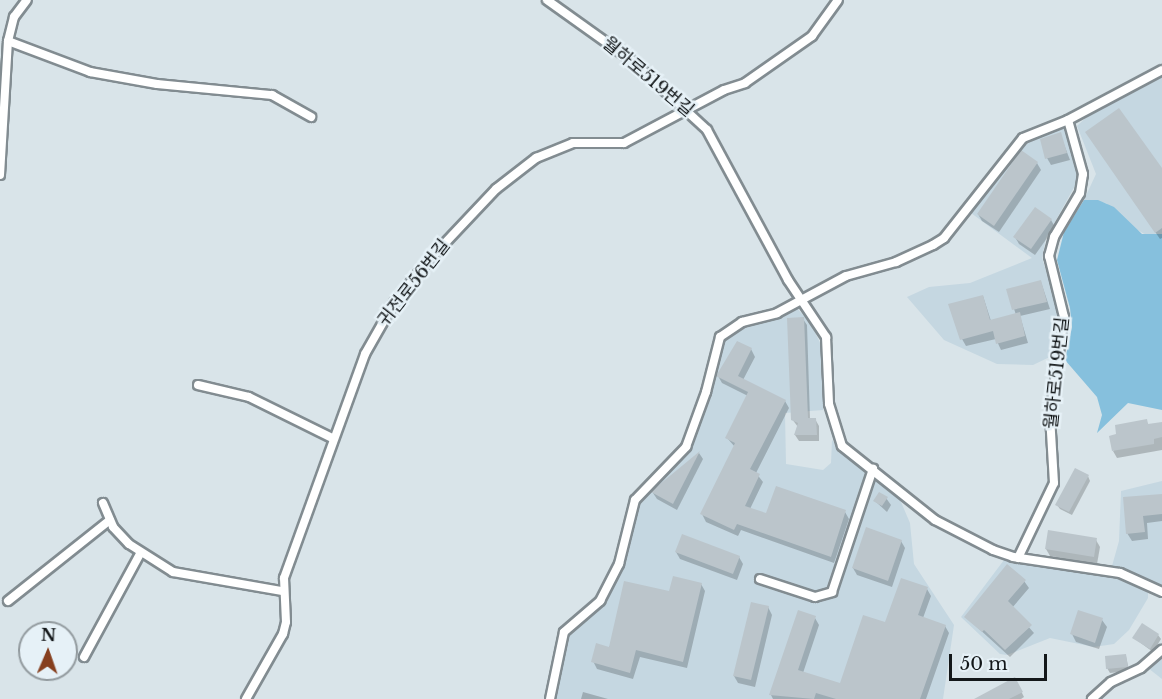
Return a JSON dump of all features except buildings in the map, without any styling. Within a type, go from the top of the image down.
[{"type":"lane","points":[[0,175],[8,38],[14,17],[27,0]]},
{"type":"lane","name":"월하로519번길","points":[[547,0],[631,60],[687,108],[712,139],[800,298],[826,337],[829,404],[836,434],[842,446],[935,520],[1018,558],[1099,568],[1162,592]]},
{"type":"lane","name":"귀전로56번길","points":[[246,699],[282,634],[286,622],[282,591],[332,438],[365,354],[394,303],[496,189],[553,148],[573,143],[624,143],[646,135],[687,108],[745,83],[799,46],[812,36],[838,0]]},
{"type":"lane","points":[[0,32],[8,38],[90,72],[157,84],[273,95],[311,117]]},
{"type":"lane","points":[[550,699],[564,632],[600,601],[619,564],[635,500],[686,447],[706,392],[720,337],[742,322],[777,314],[800,298],[846,276],[916,254],[944,238],[1023,138],[1068,120],[1162,70]]},
{"type":"lane","name":"월하로519번길","points":[[1018,558],[1054,483],[1050,416],[1064,316],[1049,256],[1054,237],[1080,193],[1083,174],[1068,120]]},
{"type":"lane","points":[[198,385],[249,397],[332,438]]},
{"type":"lane","points":[[760,579],[815,597],[832,592],[873,469]]},
{"type":"lane","points":[[103,503],[110,520],[129,544],[182,574],[282,591]]},
{"type":"lane","points":[[8,601],[110,520]]},
{"type":"lane","points":[[84,657],[141,552]]},
{"type":"lane","points":[[1092,699],[1111,682],[1141,668],[1162,650]]},
{"type":"shaded area","points":[[1162,76],[1162,234],[1150,237],[1132,227],[1106,203],[1084,200],[1096,174],[1077,126],[1094,110]]},
{"type":"shaded area","points":[[1064,126],[1077,160],[1077,182],[1046,238],[1042,258],[1057,305],[1056,354],[1033,365],[997,364],[944,340],[907,297],[929,287],[970,283],[1032,258],[971,213],[1019,148],[1033,137]]},
{"type":"shaded area","points":[[1084,200],[1098,200],[1114,207],[1142,234],[1162,234],[1162,410],[1128,403],[1097,433],[1102,415],[1097,397],[1065,360],[1072,327],[1070,308],[1057,260],[1064,232]]},
{"type":"shaded area","points":[[795,306],[811,324],[824,351],[823,410],[785,413],[786,464],[823,470],[831,463],[832,440],[850,460],[898,495],[910,523],[914,564],[954,625],[943,699],[555,699],[568,632],[598,611],[621,573],[639,500],[691,447],[711,395],[724,342],[737,331],[775,318]]},
{"type":"shaded area","points":[[1162,481],[1162,586],[1112,566],[1119,541],[1121,491]]},
{"type":"shaded area","points":[[1004,560],[1125,580],[1148,592],[1148,598],[1129,630],[1114,644],[1094,647],[1050,638],[1007,655],[1000,654],[961,617]]},
{"type":"shaded area","points":[[1162,654],[1162,679],[1148,668]]}]
